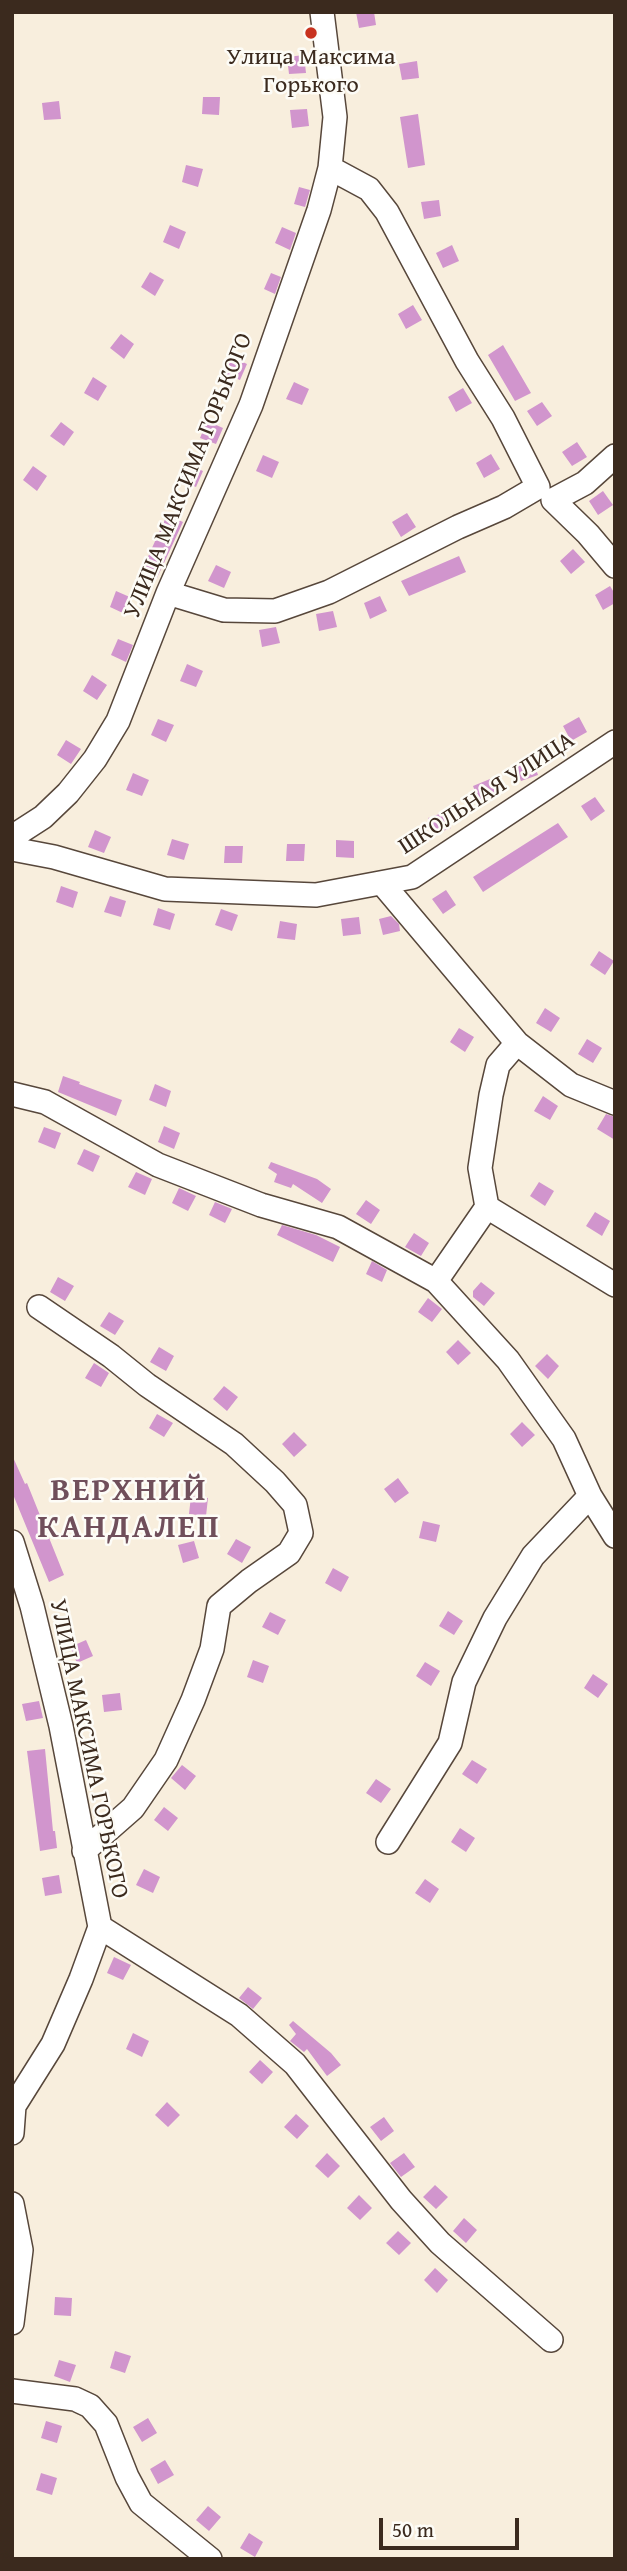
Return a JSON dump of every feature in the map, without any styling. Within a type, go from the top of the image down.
[{"type":"street","name":"УЛИЦА МАКСИМА ГОРЬКОГО","points":[[12,837],[43,817],[68,793],[118,721],[168,593],[251,405],[319,210],[330,168],[335,117],[322,12]]},
{"type":"street","points":[[330,168],[369,189],[387,212],[467,361],[546,494],[588,534],[615,566]]},
{"type":"street","points":[[168,593],[224,610],[275,611],[329,592],[458,527],[504,507],[585,483],[615,457]]},
{"type":"street","name":"ШКОЛЬНАЯ УЛИЦА","points":[[12,849],[54,856],[165,889],[316,895],[412,877],[615,742]]},
{"type":"street","points":[[382,883],[517,1043],[571,1085],[615,1103]]},
{"type":"street","points":[[436,1281],[487,1207],[481,1168],[491,1095],[498,1065],[517,1043]]},
{"type":"street","points":[[12,1094],[45,1102],[158,1165],[261,1205],[338,1227],[436,1281],[508,1360],[564,1439],[590,1496],[615,1536]]},
{"type":"street","points":[[487,1207],[615,1285]]},
{"type":"street","points":[[39,1307],[234,1444],[295,1504],[301,1533],[289,1553],[219,1606],[212,1649],[166,1760],[133,1808],[84,1851]]},
{"type":"street","points":[[388,1842],[450,1742],[464,1682],[495,1618],[533,1556],[590,1496]]},
{"type":"street","name":"УЛИЦА МАКСИМА ГОРЬКОГО","points":[[12,1542],[32,1606],[61,1726],[100,1927]]},
{"type":"street","points":[[12,2133],[14,2106],[53,2044],[100,1927],[239,2015],[295,2064],[401,2200],[440,2243],[551,2340]]},
{"type":"street","points":[[12,2204],[21,2250],[12,2323]]},
{"type":"street","points":[[12,2390],[75,2399],[90,2406],[106,2424],[127,2477],[141,2503],[210,2559]]},
{"type":"building","points":[[356,12],[374,12],[376,25],[359,28]]},
{"type":"building","points":[[304,55],[306,73],[289,74],[287,57]]},
{"type":"building","points":[[417,61],[419,78],[402,80],[399,64]]},
{"type":"building","points":[[203,97],[220,97],[219,115],[202,114]]},
{"type":"building","points":[[59,101],[61,119],[44,120],[42,103]]},
{"type":"building","points":[[307,109],[309,126],[292,128],[290,110]]},
{"type":"building","points":[[418,114],[425,165],[408,168],[400,117]]},
{"type":"building","points":[[186,165],[203,169],[198,187],[182,182]]},
{"type":"building","points":[[299,187],[310,190],[305,207],[294,204]]},
{"type":"building","points":[[439,200],[441,216],[424,219],[421,202]]},
{"type":"building","points":[[170,225],[186,232],[179,249],[163,242]]},
{"type":"building","points":[[282,227],[296,233],[290,250],[275,243]]},
{"type":"building","points":[[452,245],[459,261],[443,268],[436,253]]},
{"type":"building","points":[[150,272],[164,280],[155,296],[141,287]]},
{"type":"building","points":[[271,273],[281,277],[275,294],[264,289]]},
{"type":"building","points":[[413,305],[422,320],[406,329],[398,314]]},
{"type":"building","points":[[121,334],[134,344],[124,359],[110,348]]},
{"type":"building","points":[[503,345],[531,393],[515,401],[488,355]]},
{"type":"building","points":[[232,357],[247,364],[240,380],[225,374]]},
{"type":"building","points":[[93,377],[107,386],[98,401],[84,393]]},
{"type":"building","points":[[294,382],[309,389],[302,405],[286,399]]},
{"type":"building","points":[[463,388],[472,403],[456,412],[448,397]]},
{"type":"building","points":[[542,402],[552,416],[537,426],[527,411]]},
{"type":"building","points":[[207,421],[223,428],[216,444],[200,438]]},
{"type":"building","points":[[61,422],[74,432],[64,446],[50,436]]},
{"type":"building","points":[[577,442],[587,457],[572,466],[562,452]]},
{"type":"building","points":[[491,454],[500,469],[484,478],[476,463]]},
{"type":"building","points":[[263,455],[279,462],[272,478],[256,471]]},
{"type":"building","points":[[187,464],[203,471],[196,487],[180,480]]},
{"type":"building","points":[[33,466],[47,476],[37,491],[23,480]]},
{"type":"building","points":[[603,491],[613,505],[598,515],[589,501]]},
{"type":"building","points":[[407,513],[416,527],[401,537],[392,522]]},
{"type":"building","points":[[167,515],[183,522],[157,578],[141,572]]},
{"type":"building","points":[[573,549],[585,562],[571,574],[560,561]]},
{"type":"building","points":[[459,556],[466,572],[409,596],[401,581]]},
{"type":"building","points":[[216,565],[231,572],[224,588],[208,581]]},
{"type":"building","points":[[610,586],[615,594],[615,603],[603,610],[595,595]]},
{"type":"building","points":[[116,591],[132,598],[125,614],[110,607]]},
{"type":"building","points":[[380,596],[387,611],[370,619],[364,603]]},
{"type":"building","points":[[333,611],[337,627],[319,631],[316,614]]},
{"type":"building","points":[[276,627],[280,643],[262,647],[259,630]]},
{"type":"building","points":[[118,639],[133,645],[126,662],[111,655]]},
{"type":"building","points":[[187,664],[203,671],[196,687],[180,681]]},
{"type":"building","points":[[92,675],[107,685],[97,700],[83,691]]},
{"type":"building","points":[[579,717],[587,732],[571,741],[563,726]]},
{"type":"building","points":[[158,719],[174,725],[166,742],[151,735]]},
{"type":"building","points":[[66,740],[81,749],[71,764],[57,755]]},
{"type":"building","points":[[532,759],[538,775],[521,781],[515,765]]},
{"type":"building","points":[[133,773],[149,780],[142,796],[126,790]]},
{"type":"building","points":[[490,779],[496,795],[479,801],[473,786]]},
{"type":"building","points":[[595,797],[605,811],[591,821],[581,806]]},
{"type":"building","points":[[445,812],[451,828],[435,834],[428,818]]},
{"type":"building","points":[[558,823],[568,837],[483,892],[473,877]]},
{"type":"building","points":[[95,830],[111,837],[104,853],[88,847]]},
{"type":"building","points":[[172,839],[189,844],[184,860],[167,855]]},
{"type":"building","points":[[336,840],[354,841],[354,858],[336,857]]},
{"type":"building","points":[[287,844],[305,844],[304,861],[286,861]]},
{"type":"building","points":[[225,846],[243,846],[242,863],[224,863]]},
{"type":"building","points":[[61,886],[78,892],[73,908],[56,902]]},
{"type":"building","points":[[446,890],[456,905],[443,914],[432,899]]},
{"type":"building","points":[[110,896],[126,901],[121,917],[104,912]]},
{"type":"building","points":[[158,908],[175,914],[170,930],[153,925]]},
{"type":"building","points":[[221,909],[238,915],[232,931],[215,925]]},
{"type":"building","points":[[391,916],[399,924],[400,931],[383,935],[379,919]]},
{"type":"building","points":[[359,917],[361,934],[343,936],[341,919]]},
{"type":"building","points":[[280,921],[297,924],[295,940],[277,938]]},
{"type":"building","points":[[599,951],[614,961],[605,975],[590,965]]},
{"type":"building","points":[[545,1008],[560,1018],[551,1032],[536,1023]]},
{"type":"building","points":[[459,1028],[474,1037],[465,1052],[450,1042]]},
{"type":"building","points":[[587,1039],[602,1048],[593,1063],[578,1054]]},
{"type":"building","points":[[63,1076],[122,1100],[116,1116],[58,1092]]},
{"type":"building","points":[[155,1084],[171,1091],[166,1107],[149,1100]]},
{"type":"building","points":[[543,1096],[558,1106],[550,1120],[534,1111]]},
{"type":"building","points":[[606,1114],[615,1117],[615,1140],[597,1129]]},
{"type":"building","points":[[164,1126],[180,1133],[174,1149],[158,1142]]},
{"type":"building","points":[[44,1127],[61,1133],[55,1149],[38,1142]]},
{"type":"building","points":[[84,1149],[100,1156],[93,1172],[77,1164]]},
{"type":"building","points":[[271,1162],[317,1179],[331,1189],[322,1203],[293,1184],[291,1188],[274,1182],[277,1174],[268,1168]]},
{"type":"building","points":[[136,1172],[152,1179],[145,1195],[128,1187]]},
{"type":"building","points":[[539,1182],[554,1191],[545,1206],[530,1196]]},
{"type":"building","points":[[179,1188],[196,1196],[188,1211],[172,1203]]},
{"type":"building","points":[[366,1200],[380,1210],[371,1224],[356,1214]]},
{"type":"building","points":[[215,1202],[232,1209],[225,1223],[209,1215]]},
{"type":"building","points":[[595,1212],[610,1221],[602,1236],[586,1226]]},
{"type":"building","points":[[282,1225],[316,1235],[340,1247],[333,1262],[277,1235]]},
{"type":"building","points":[[414,1233],[429,1243],[421,1256],[405,1247]]},
{"type":"building","points":[[372,1261],[387,1270],[382,1282],[366,1274]]},
{"type":"building","points":[[58,1277],[74,1286],[65,1301],[50,1292]]},
{"type":"building","points":[[481,1282],[495,1293],[484,1306],[473,1297],[473,1291]]},
{"type":"building","points":[[428,1298],[442,1309],[432,1322],[418,1312]]},
{"type":"building","points":[[109,1312],[124,1321],[115,1335],[100,1326]]},
{"type":"building","points":[[458,1340],[471,1353],[458,1365],[446,1352]]},
{"type":"building","points":[[159,1347],[174,1356],[166,1371],[150,1362]]},
{"type":"building","points":[[547,1354],[559,1366],[548,1379],[535,1366]]},
{"type":"building","points":[[94,1363],[109,1373],[101,1387],[85,1378]]},
{"type":"building","points":[[224,1386],[238,1397],[227,1411],[213,1399]]},
{"type":"building","points":[[157,1414],[173,1423],[164,1437],[149,1428]]},
{"type":"building","points":[[522,1422],[535,1435],[522,1447],[510,1434]]},
{"type":"building","points":[[294,1432],[307,1445],[294,1457],[282,1444]]},
{"type":"building","points":[[12,1455],[25,1484],[27,1483],[64,1575],[49,1582],[12,1492]]},
{"type":"building","points":[[398,1478],[409,1493],[395,1503],[384,1489]]},
{"type":"building","points":[[191,1496],[208,1498],[206,1516],[189,1514]]},
{"type":"building","points":[[423,1521],[440,1525],[436,1542],[419,1538]]},
{"type":"building","points":[[236,1539],[251,1547],[242,1563],[227,1554]]},
{"type":"building","points":[[194,1541],[199,1558],[183,1563],[178,1545]]},
{"type":"building","points":[[333,1568],[349,1577],[341,1592],[325,1583]]},
{"type":"building","points":[[448,1611],[463,1621],[454,1635],[439,1626]]},
{"type":"building","points":[[270,1612],[286,1620],[278,1635],[262,1627]]},
{"type":"building","points":[[86,1640],[93,1656],[77,1663],[70,1647]]},
{"type":"building","points":[[253,1660],[269,1666],[263,1683],[247,1677]]},
{"type":"building","points":[[425,1662],[440,1671],[431,1686],[416,1676]]},
{"type":"building","points":[[593,1674],[608,1684],[598,1698],[584,1688]]},
{"type":"building","points":[[120,1693],[122,1710],[104,1712],[102,1695]]},
{"type":"building","points":[[39,1701],[43,1718],[26,1721],[22,1704]]},
{"type":"building","points":[[45,1749],[57,1848],[40,1851],[27,1751]]},
{"type":"building","points":[[472,1760],[487,1769],[477,1784],[462,1774]]},
{"type":"building","points":[[182,1765],[196,1776],[185,1790],[171,1778]]},
{"type":"building","points":[[376,1779],[391,1789],[381,1803],[366,1793]]},
{"type":"building","points":[[164,1807],[178,1818],[168,1831],[154,1820]]},
{"type":"building","points":[[460,1828],[475,1838],[466,1852],[451,1842]]},
{"type":"building","points":[[144,1869],[160,1877],[153,1893],[136,1885]]},
{"type":"building","points":[[59,1875],[62,1893],[45,1896],[42,1878]]},
{"type":"building","points":[[425,1879],[439,1889],[430,1903],[415,1893]]},
{"type":"building","points":[[114,1957],[131,1965],[123,1980],[107,1973]]},
{"type":"building","points":[[248,1987],[262,1998],[253,2009],[239,1998]]},
{"type":"building","points":[[293,2021],[341,2065],[327,2076],[307,2049],[304,2052],[290,2041],[296,2034],[289,2025]]},
{"type":"building","points":[[133,2033],[149,2041],[142,2057],[126,2049]]},
{"type":"building","points":[[260,2060],[273,2072],[262,2084],[249,2072]]},
{"type":"building","points":[[167,2102],[180,2115],[168,2127],[155,2115]]},
{"type":"building","points":[[296,2114],[309,2126],[297,2139],[284,2127]]},
{"type":"building","points":[[384,2117],[394,2131],[381,2141],[370,2127]]},
{"type":"building","points":[[327,2153],[340,2166],[328,2178],[315,2166]]},
{"type":"building","points":[[404,2153],[415,2167],[401,2177],[390,2163]]},
{"type":"building","points":[[435,2185],[448,2197],[436,2209],[423,2197]]},
{"type":"building","points":[[359,2195],[372,2208],[360,2220],[347,2208]]},
{"type":"building","points":[[464,2218],[477,2230],[466,2243],[453,2231]]},
{"type":"building","points":[[398,2231],[411,2243],[399,2255],[386,2243]]},
{"type":"building","points":[[435,2268],[448,2280],[437,2293],[424,2280]]},
{"type":"building","points":[[55,2297],[72,2298],[71,2316],[54,2315]]},
{"type":"building","points":[[115,2351],[131,2356],[125,2373],[110,2368]]},
{"type":"building","points":[[59,2360],[76,2365],[70,2382],[54,2376]]},
{"type":"building","points":[[148,2418],[157,2433],[142,2442],[133,2427]]},
{"type":"building","points":[[46,2421],[62,2426],[57,2443],[41,2438]]},
{"type":"building","points":[[165,2460],[174,2475],[158,2484],[150,2469]]},
{"type":"building","points":[[41,2473],[57,2478],[52,2495],[36,2490]]},
{"type":"building","points":[[208,2506],[221,2517],[209,2531],[196,2520]]},
{"type":"building","points":[[249,2533],[263,2542],[255,2557],[240,2548]]},
{"type":"place","name":"Улица Максима Горького","points":[[311,33]]},
{"type":"district","name":"ВЕРХНИЙ КАНДАЛЕП","points":[[129,1510]]}]
